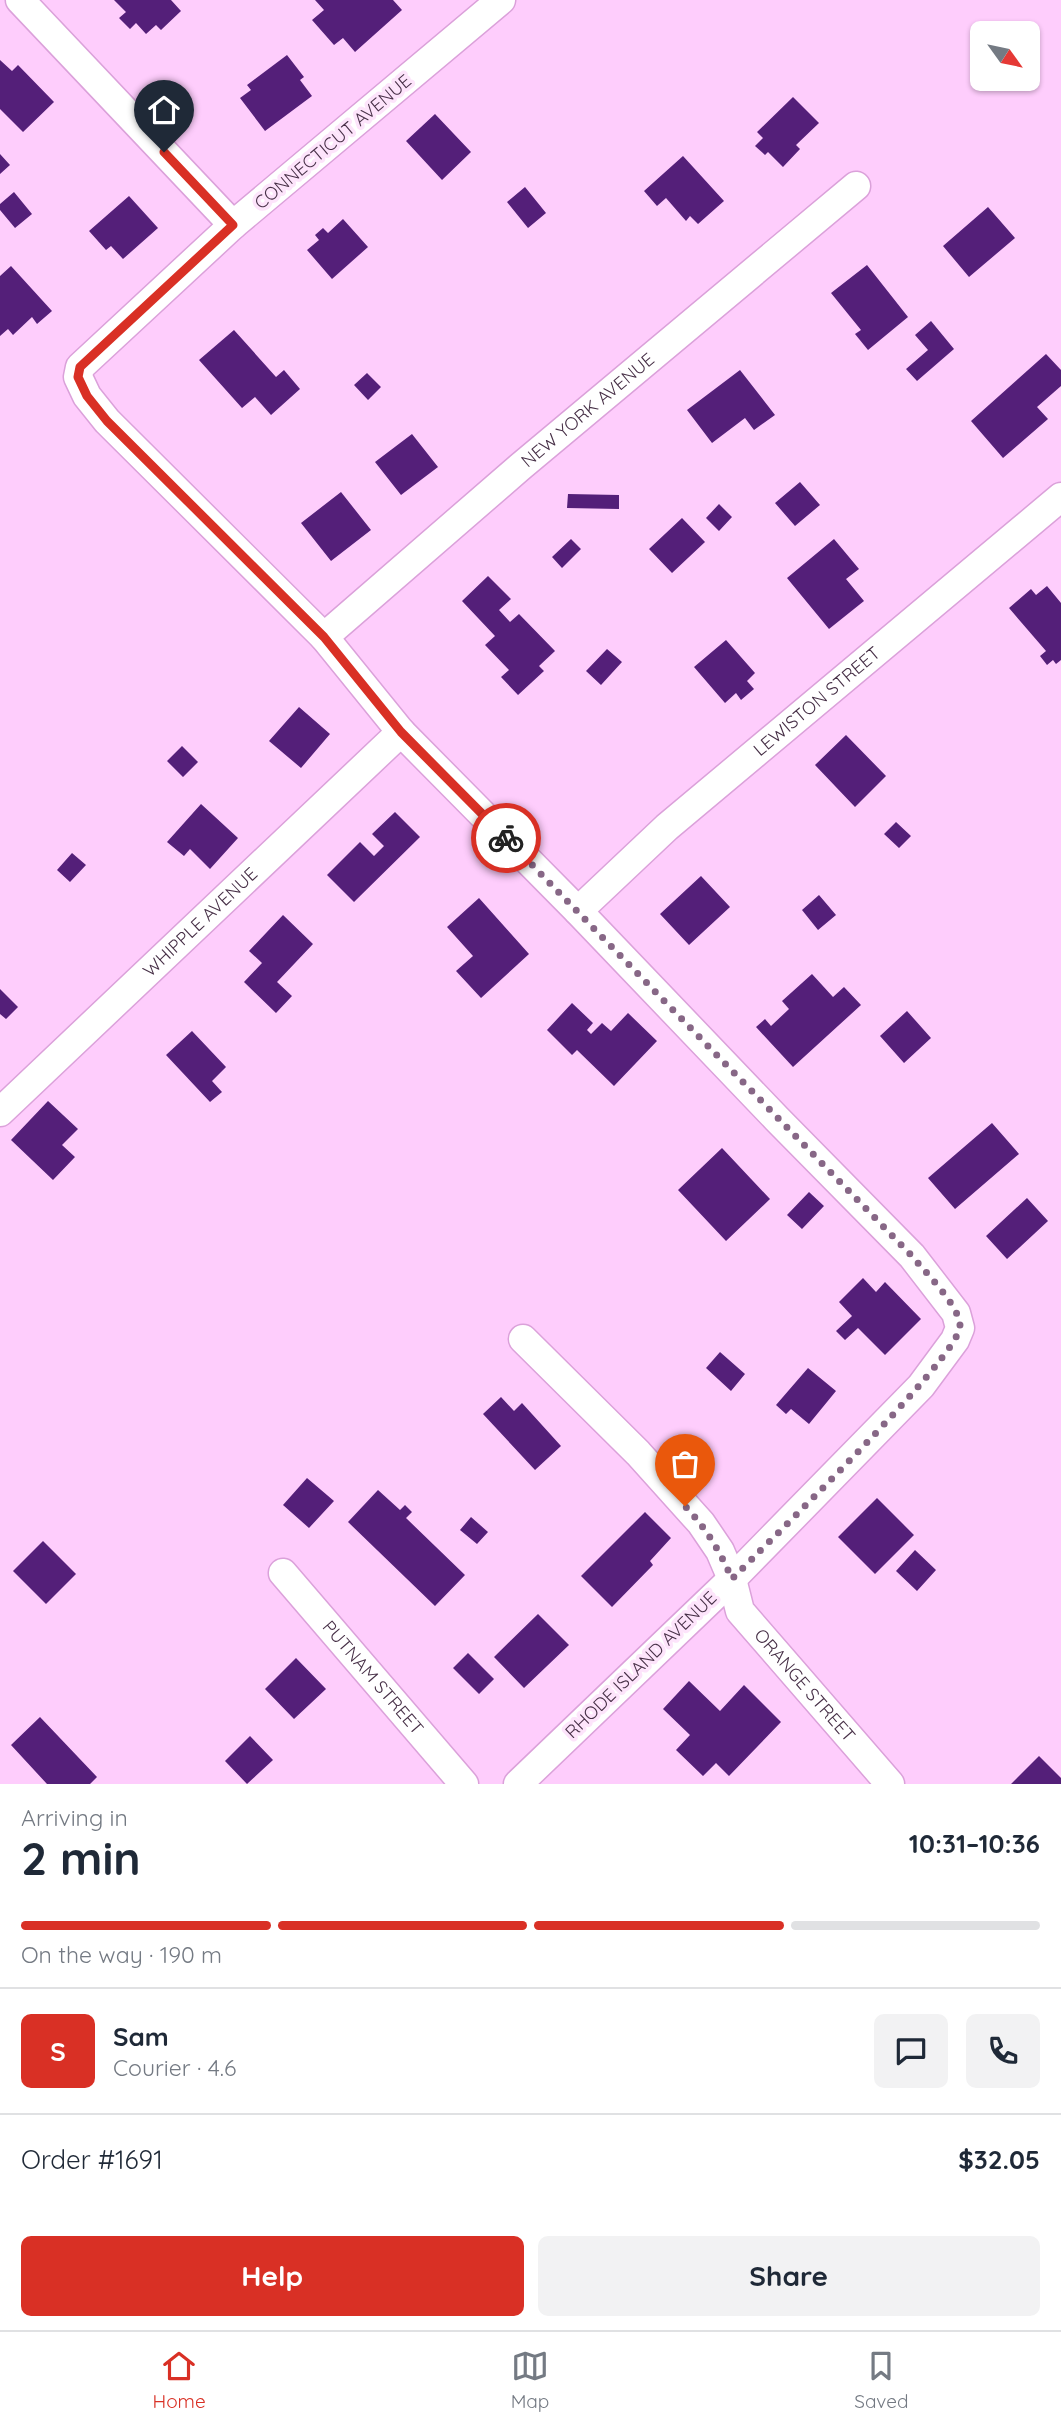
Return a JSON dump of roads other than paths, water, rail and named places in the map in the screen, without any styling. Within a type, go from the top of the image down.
[{"type":"street","points":[[20,0],[233,225]]},
{"type":"street","name":"CONNECTICUT AVENUE","points":[[324,637],[107,421],[87,396],[78,374],[80,367],[233,225],[501,0]]},
{"type":"street","name":"NEW YORK AVENUE","points":[[324,637],[520,467],[856,186]]},
{"type":"street","name":"LEWISTON STREET","points":[[578,911],[667,827],[1061,497]]},
{"type":"street","points":[[324,637],[401,732],[578,911]]},
{"type":"street","name":"WHIPPLE AVENUE","points":[[0,1112],[401,732]]},
{"type":"street","name":"RHODE ISLAND AVENUE","points":[[518,1784],[732,1579],[921,1386],[955,1340],[960,1328],[956,1313],[912,1256],[578,911]]},
{"type":"street","name":"ORANGE STREET","points":[[523,1339],[638,1453],[701,1523],[720,1551],[732,1579],[740,1611],[751,1627],[890,1784]]},
{"type":"street","name":"PUTNAM STREET","points":[[283,1573],[464,1784]]}]
